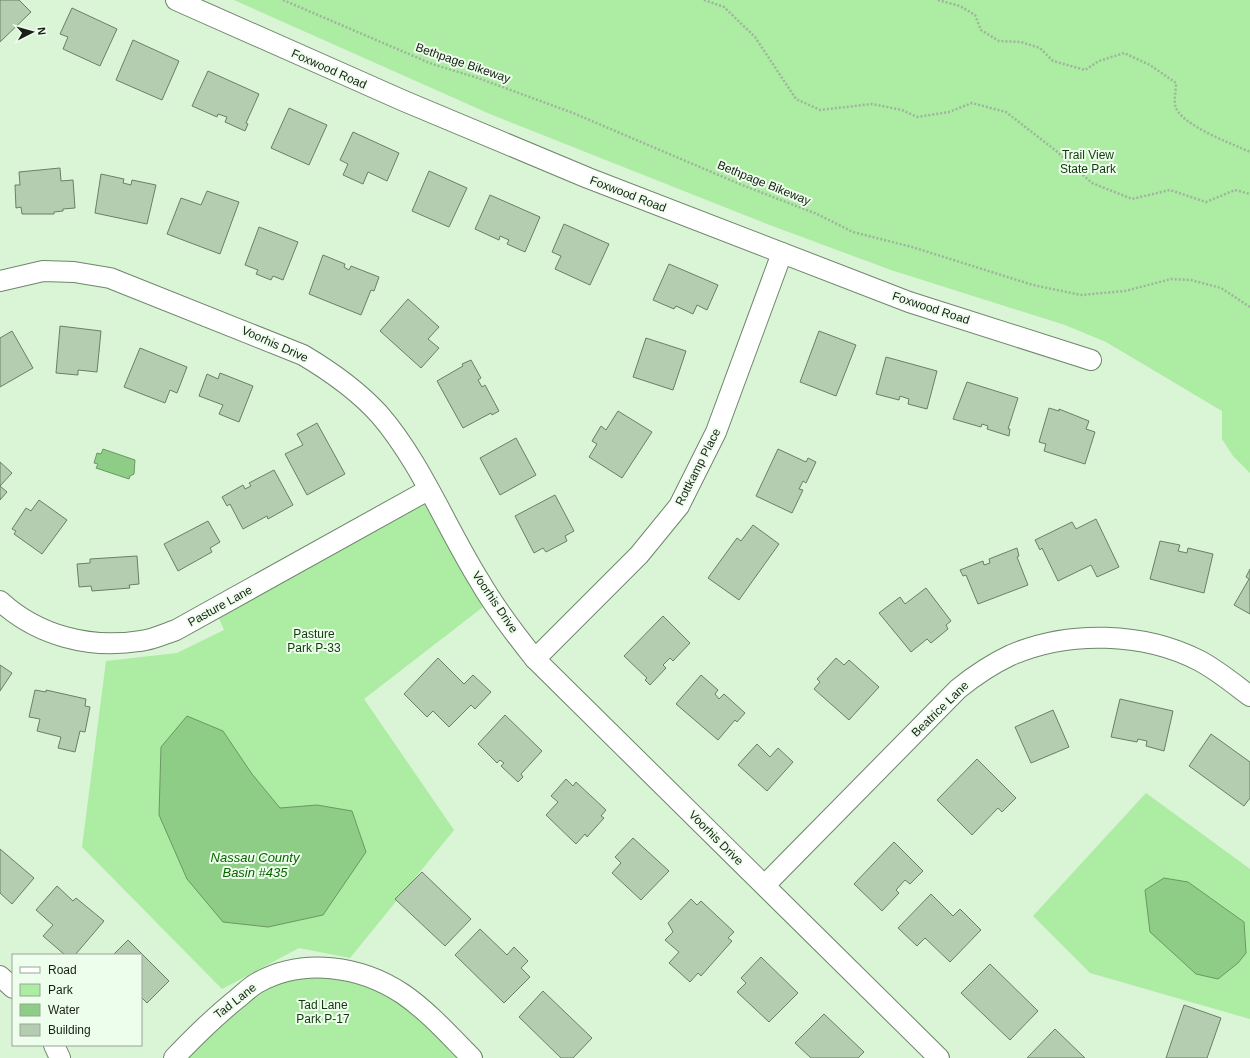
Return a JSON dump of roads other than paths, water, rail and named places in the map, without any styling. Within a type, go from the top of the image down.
[{"type":"street","name":"Foxwood Road","points":[[176,0],[404,102],[588,178],[909,302],[1091,360]]},
{"type":"street","name":"Rottkamp Place","points":[[535,659],[639,555],[680,506],[716,432],[782,253]]},
{"type":"street","name":"Voorhis Drive","points":[[0,281],[43,271],[74,272],[110,278],[302,355],[326,369],[354,390],[379,414],[406,452],[479,580],[507,624],[535,659],[939,1058]]},
{"type":"street","name":"Pasture Lane","points":[[0,602],[32,625],[62,637],[102,644],[142,641],[176,630],[428,490]]},
{"type":"street","name":"Beatrice Lane","points":[[765,885],[958,689],[975,676],[1011,655],[1057,641],[1114,638],[1159,645],[1200,661],[1250,696]]},
{"type":"street","name":"Tad Lane","points":[[174,1058],[208,1022],[257,983],[295,968],[324,967],[347,970],[377,980],[403,994],[425,1012],[472,1058]]},
{"type":"street","points":[[0,976],[12,987]]},
{"type":"street","points":[[54,1046],[60,1058]]},
{"type":"water","points":[[103,449],[135,460],[134,474],[130,476],[129,479],[96,468],[98,464],[94,463],[97,453],[101,454]]},
{"type":"water","name":"Nassau County Basin #435","points":[[187,716],[223,731],[252,774],[280,808],[317,805],[352,811],[366,852],[323,915],[268,927],[223,922],[187,879],[159,815],[161,747]]},
{"type":"water","points":[[1164,878],[1188,882],[1244,922],[1246,953],[1238,963],[1218,979],[1196,974],[1150,932],[1145,890]]},
{"type":"park label","name":"Trail View State Park","points":[[1088,162]]},
{"type":"park label","name":"Pasture Park P-33","points":[[314,641]]},
{"type":"park label","name":"Tad Lane Park P-17","points":[[323,1012]]}]
